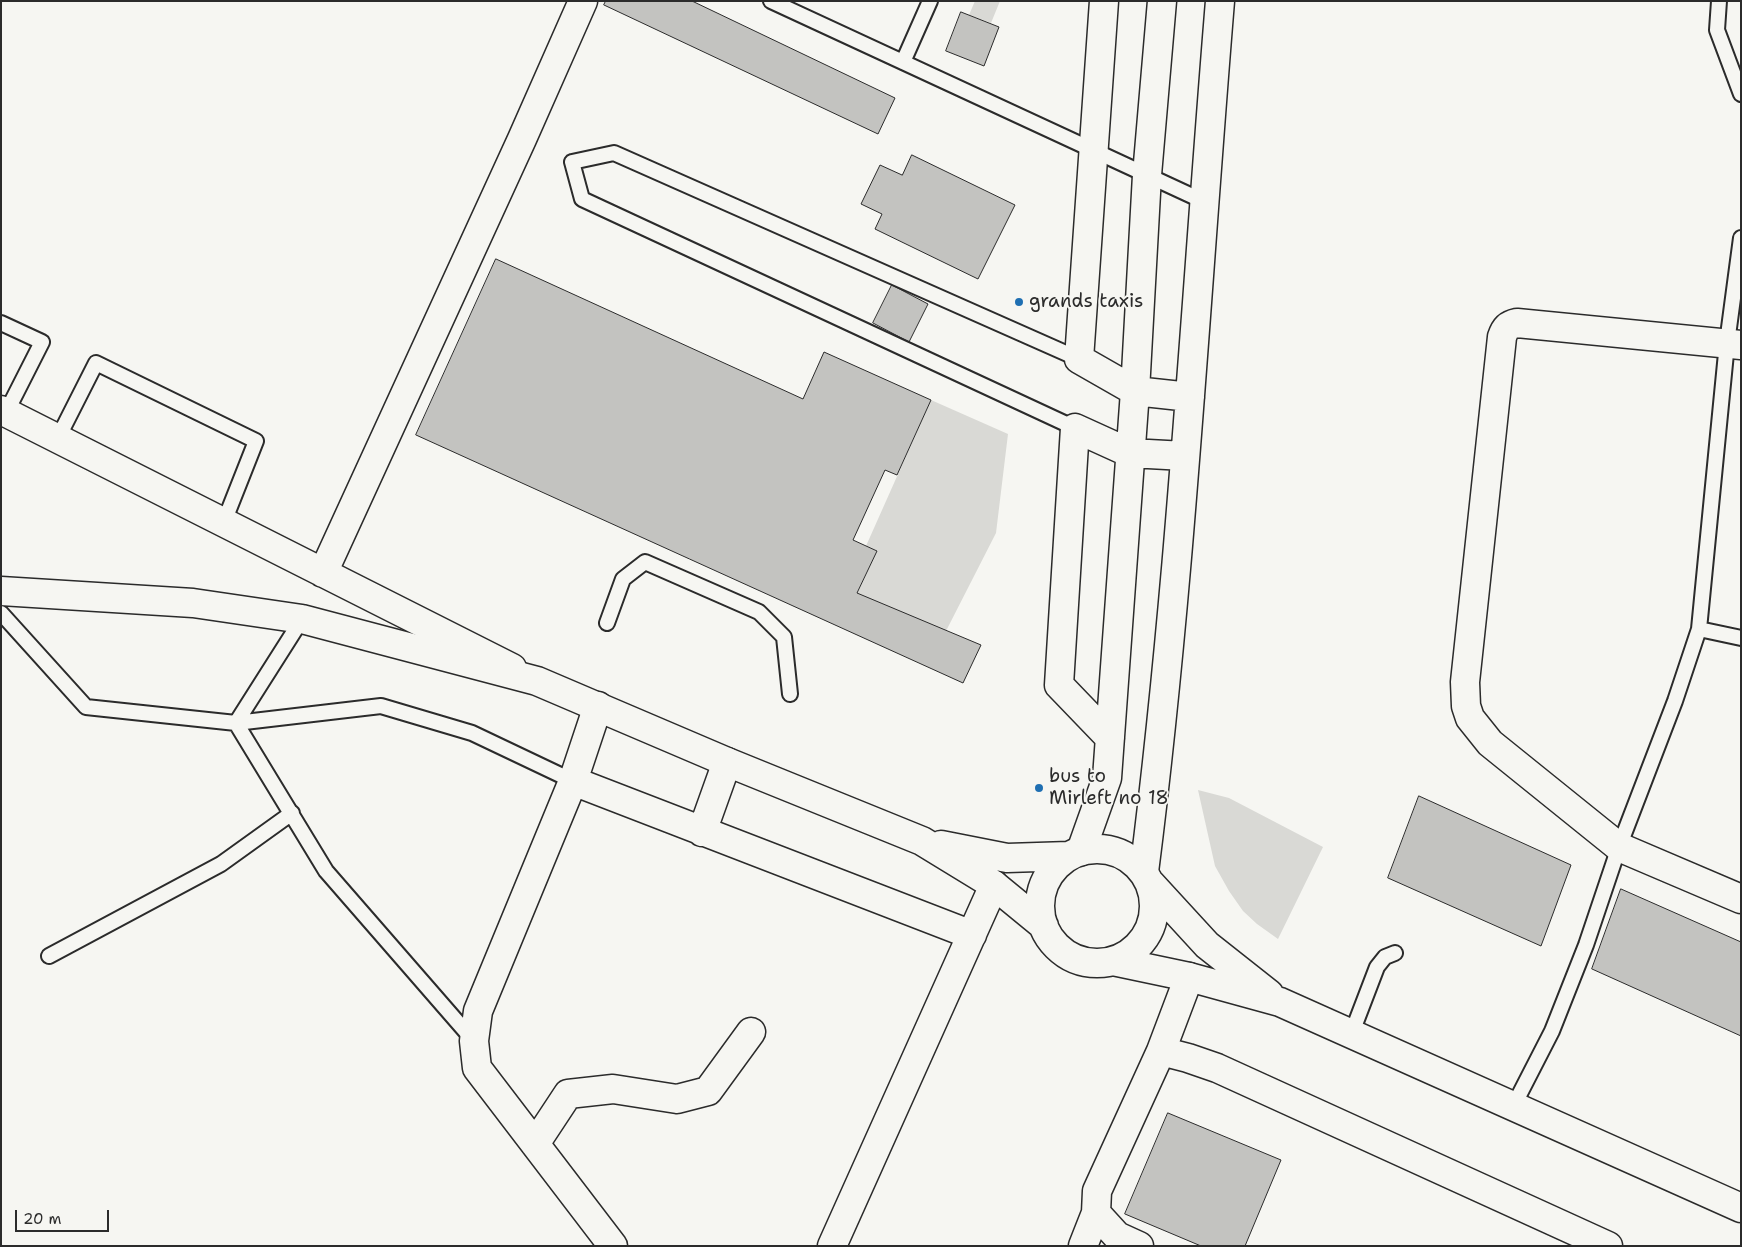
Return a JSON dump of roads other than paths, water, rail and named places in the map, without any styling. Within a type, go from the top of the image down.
[{"type":"street","points":[[323,573],[514,158],[583,1]]},
{"type":"street","points":[[1104,1],[1079,359],[1135,391],[1190,396]]},
{"type":"street","points":[[1162,1],[1147,175],[1135,391],[1107,778],[1075,853],[1056,866],[1046,879],[1041,894],[1040,910],[1044,926],[1052,940],[1064,952],[1079,960],[1096,963],[1113,961],[1130,953],[1144,939],[1153,922],[1155,903],[1147,878],[1190,396],[1220,1]]},
{"type":"street","points":[[1734,344],[1517,323],[1510,324],[1505,329],[1502,337],[1465,682],[1466,706],[1470,718],[1490,744],[1619,847],[1741,899]]},
{"type":"street","points":[[4,411],[538,681],[727,762],[922,841],[994,885],[1044,926]]},
{"type":"street","points":[[1110,738],[1059,685],[1075,428],[1130,453],[1185,456]]},
{"type":"street","points":[[1,591],[193,603],[302,619],[538,681]]},
{"type":"street","points":[[598,706],[573,782],[478,1011],[474,1041],[477,1068],[612,1246]]},
{"type":"street","points":[[702,832],[727,762]]},
{"type":"street","points":[[573,782],[972,935]]},
{"type":"street","points":[[922,841],[1007,858],[1075,853],[1098,849],[1116,852],[1131,860],[1207,946],[1280,1002]]},
{"type":"street","points":[[832,1246],[994,885]]},
{"type":"street","points":[[1113,961],[1189,977],[1280,1002],[1741,1208]]},
{"type":"street","points":[[1083,1246],[1096,1213],[1098,1191],[1161,1051],[1189,977]]},
{"type":"street","points":[[535,1144],[568,1094],[613,1089],[677,1099],[708,1092],[751,1032]]},
{"type":"street","points":[[1161,1051],[1217,1068],[1608,1246]]},
{"type":"street","points":[[1096,1213],[1117,1236],[1140,1246]]},
{"type":"lane","points":[[771,1],[1204,201]]},
{"type":"lane","points":[[903,62],[930,1]]},
{"type":"lane","points":[[1719,1],[1717,30],[1741,94]]},
{"type":"lane","points":[[1075,428],[582,199],[572,162],[614,153],[1079,359]]},
{"type":"lane","points":[[1513,1107],[1552,1031],[1586,945],[1619,847],[1675,701],[1699,629],[1734,344],[1741,238]]},
{"type":"lane","points":[[1,324],[42,342],[4,411]]},
{"type":"lane","points":[[58,438],[96,363],[256,441],[224,522]]},
{"type":"lane","points":[[608,623],[623,579],[645,562],[759,612],[784,637],[790,694]]},
{"type":"lane","points":[[1,613],[86,706],[236,723],[381,706],[472,732],[573,782]]},
{"type":"lane","points":[[236,723],[302,619]]},
{"type":"lane","points":[[1699,629],[1741,638]]},
{"type":"lane","points":[[236,723],[326,871],[474,1041]]},
{"type":"lane","points":[[49,956],[221,864],[292,813]]},
{"type":"lane","points":[[1351,1034],[1377,967],[1385,957],[1395,953]]},
{"type":"place","name":"grands taxis","points":[[1019,302]]},
{"type":"place","name":"bus to Mirleft no 18","points":[[1039,788]]}]
